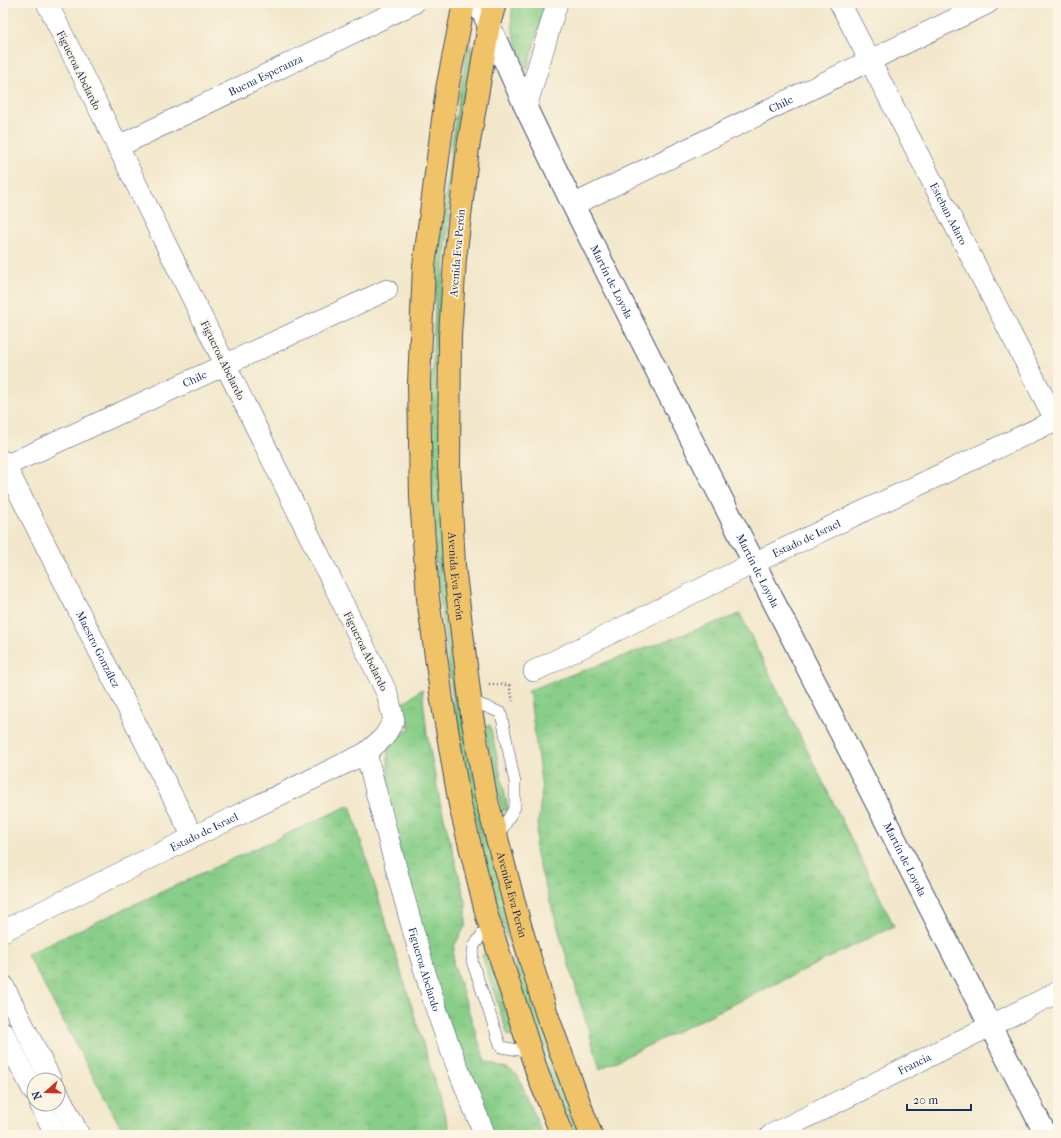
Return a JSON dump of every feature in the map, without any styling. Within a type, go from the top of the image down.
[{"type":"main road","points":[[464,3],[447,90],[424,266],[419,383],[421,498],[428,598],[442,700],[460,805],[489,924],[530,1052],[562,1135]]},
{"type":"main road","name":"Avenida Eva Perón","points":[[495,3],[489,26],[468,148],[455,259],[450,336],[449,465],[454,566],[470,700],[486,797],[520,925],[547,1015],[591,1135]]},
{"type":"street","name":"Figueroa Abelardo","points":[[47,3],[387,693],[394,720]]},
{"type":"street","name":"Buena Esperanza","points":[[117,147],[414,3]]},
{"type":"street","name":"Martín de Loyola","points":[[478,3],[526,108],[573,205],[1046,1135]]},
{"type":"street","points":[[526,108],[556,3]]},
{"type":"street","name":"Esteban Adaro","points":[[840,3],[1057,421]]},
{"type":"street","name":"Chile","points":[[573,205],[988,3]]},
{"type":"street","name":"Chile","points":[[4,465],[387,290]]},
{"type":"street","name":"Estado de Israel","points":[[534,671],[754,563],[1057,421]]},
{"type":"street","name":"Maestro González","points":[[4,465],[193,837]]},
{"type":"street","name":"Estado de Israel","points":[[3,931],[366,753],[384,737],[394,720]]},
{"type":"street","name":"Figueroa Abelardo","points":[[366,753],[435,1006],[464,1087],[485,1135]]},
{"type":"street","points":[[3,985],[47,1072]]},
{"type":"street","name":"Francia","points":[[771,1135],[989,1025],[1058,992]]},
{"type":"street","points":[[3,1032],[26,1077]]},
{"type":"street","points":[[66,1109],[79,1135]]},
{"type":"street","points":[[44,1112],[56,1135]]},
{"type":"lane","points":[[470,700],[501,713],[515,783],[515,807],[497,839]]},
{"type":"path","points":[[483,680],[489,685],[509,685],[514,706]]},
{"type":"green space","points":[[514,3],[546,3],[527,70],[512,29],[512,12]]},
{"type":"green space","points":[[469,42],[473,56],[454,168],[441,300],[443,549],[457,682],[478,794],[582,1135],[572,1135],[539,1046],[486,864],[469,791],[459,735],[437,577],[432,488],[432,412],[435,305],[439,252],[451,147]]},
{"type":"green space","points":[[740,614],[894,926],[600,1069],[535,851],[542,789],[529,690]]},
{"type":"green space","points":[[422,689],[427,734],[440,802],[466,903],[466,925],[454,946],[453,963],[485,1061],[509,1069],[518,1076],[543,1135],[492,1135],[440,1001],[388,805],[388,740],[410,729],[402,704]]},
{"type":"green space","points":[[490,725],[508,809],[502,811],[484,726]]},
{"type":"green space","points":[[350,805],[451,1135],[125,1135],[27,954]]},
{"type":"green space","points":[[489,953],[515,1034],[508,1036],[482,955]]}]
